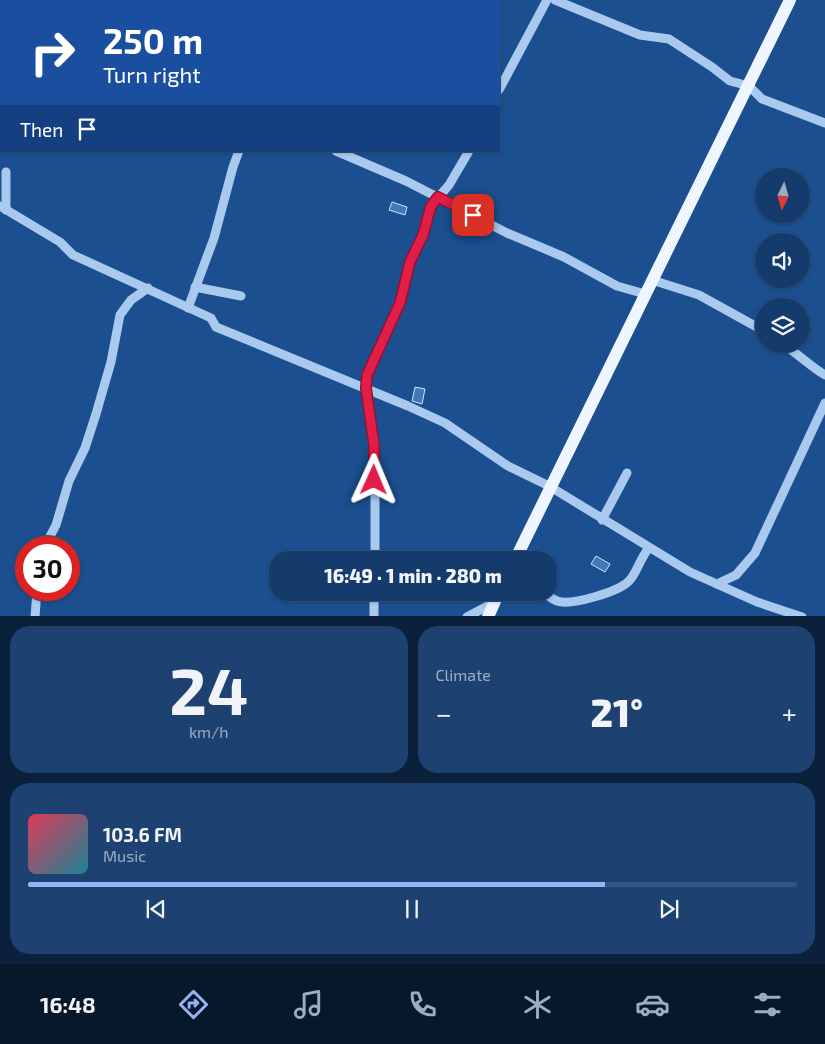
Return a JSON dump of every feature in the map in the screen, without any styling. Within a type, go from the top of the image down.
[{"type":"main road","points":[[519,551],[790,0]]},
{"type":"main road","points":[[488,616],[495,601]]},
{"type":"street","points":[[502,78],[548,0]]},
{"type":"street","points":[[555,0],[640,35],[669,39],[730,81],[749,86],[762,99],[825,123]]},
{"type":"street","points":[[188,308],[214,238],[233,167],[240,152]]},
{"type":"street","points":[[339,152],[438,197],[507,233],[564,257],[617,286],[645,294]]},
{"type":"street","points":[[376,551],[374,445],[366,388],[370,364],[400,303],[410,262],[423,235],[431,206],[450,185],[468,152]]},
{"type":"street","points":[[6,172],[3,208],[60,242],[80,258],[211,318],[216,327],[366,388],[444,423],[508,466],[550,486],[602,520],[690,572],[757,602],[802,616]]},
{"type":"street","points":[[652,280],[699,295],[755,326]]},
{"type":"street","points":[[50,536],[56,525],[69,481],[85,448],[96,414],[111,362],[120,315],[131,300],[148,288]]},
{"type":"street","points":[[195,288],[241,296]]},
{"type":"street","points":[[796,353],[811,367],[825,375]]},
{"type":"street","points":[[717,584],[736,575],[755,553],[825,403]]},
{"type":"street","points":[[602,520],[626,473]]},
{"type":"street","points":[[557,600],[567,602],[603,595],[621,588],[632,578],[636,566],[649,548]]},
{"type":"street","points":[[34,616],[36,601]]},
{"type":"street","points":[[374,601],[374,616]]},
{"type":"street","points":[[467,616],[491,601]]},
{"type":"building","points":[[392,202],[407,207],[405,215],[389,210]]},
{"type":"building","points":[[415,387],[425,389],[422,404],[412,401]]},
{"type":"building","points":[[596,556],[610,564],[605,572],[591,564]]},
{"type":"route","points":[[374,480],[374,445],[366,388],[370,364],[400,303],[410,262],[423,235],[431,206],[438,197],[473,215]]}]
